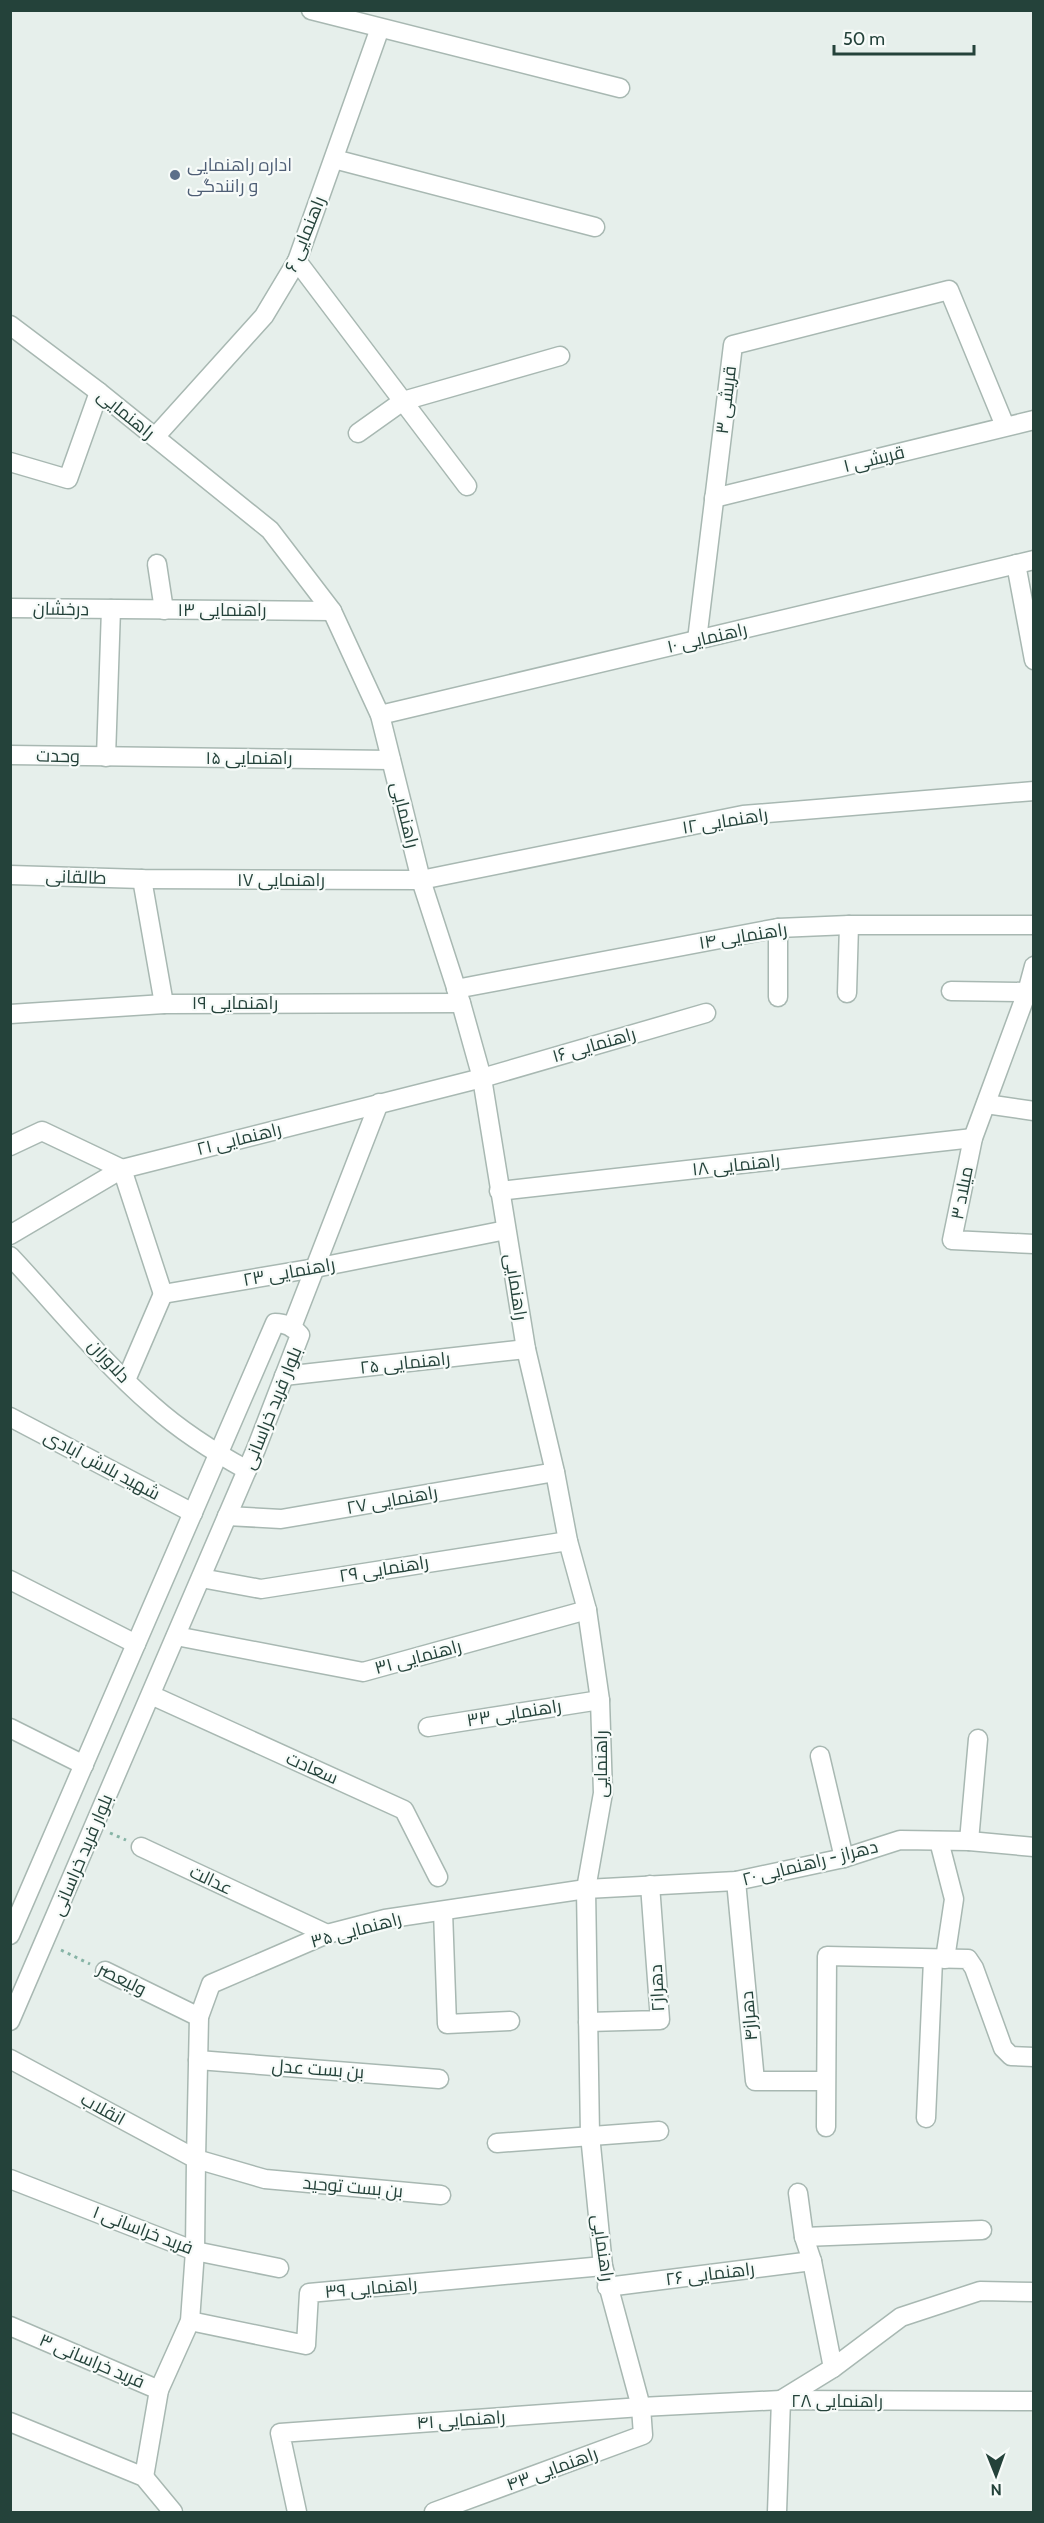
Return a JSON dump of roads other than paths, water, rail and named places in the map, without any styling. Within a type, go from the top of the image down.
[{"type":"street","points":[[311,10],[620,88]]},
{"type":"street","name":"راهنمایی ۶","points":[[155,437],[264,316],[297,261],[380,28]]},
{"type":"street","points":[[334,159],[595,227]]},
{"type":"street","points":[[297,261],[467,486]]},
{"type":"street","name":"قریشی ۳","points":[[697,640],[733,345],[949,290],[1005,426]]},
{"type":"street","name":"راهنمایی","points":[[10,325],[99,392],[270,530],[332,611],[380,715],[421,880],[482,1078],[526,1350],[555,1472],[568,1540],[587,1610],[600,1700],[603,1793],[586,1889],[590,2134],[603,2266],[641,2407]]},
{"type":"street","points":[[358,433],[403,401],[560,357]]},
{"type":"street","points":[[10,462],[68,478],[99,392]]},
{"type":"street","name":"قریشی ۱","points":[[714,498],[1034,420]]},
{"type":"street","points":[[1025,562],[1034,660]]},
{"type":"street","name":"راهنمایی ۱۰","points":[[380,715],[1025,562]]},
{"type":"street","points":[[157,564],[164,610]]},
{"type":"street","name":"درخشان","points":[[10,608],[111,609]]},
{"type":"street","points":[[106,757],[111,609]]},
{"type":"street","name":"راهنمایی ۱۳","points":[[111,609],[332,611]]},
{"type":"street","name":"وحدت","points":[[10,755],[106,757]]},
{"type":"street","name":"راهنمایی ۱۵","points":[[106,757],[391,760]]},
{"type":"street","name":"راهنمایی ۱۲","points":[[421,880],[743,815],[1034,791]]},
{"type":"street","name":"طالقانی","points":[[10,874],[142,879]]},
{"type":"street","points":[[142,879],[164,1004]]},
{"type":"street","name":"راهنمایی ۱۷","points":[[142,879],[421,880]]},
{"type":"street","points":[[847,993],[849,925]]},
{"type":"street","name":"راهنمایی ۱۴","points":[[458,996],[778,928],[849,925],[1034,926]]},
{"type":"street","points":[[778,928],[778,997]]},
{"type":"street","points":[[973,1138],[1027,992],[1034,966]]},
{"type":"street","points":[[951,991],[1027,992]]},
{"type":"street","name":"راهنمایی ۱۹","points":[[10,1014],[164,1004],[458,996]]},
{"type":"street","name":"راهنمایی ۱۶","points":[[482,1078],[706,1013]]},
{"type":"street","name":"راهنمایی ۲۱","points":[[10,1235],[122,1168],[482,1078]]},
{"type":"street","points":[[292,1327],[379,1103]]},
{"type":"street","points":[[986,1104],[1034,1111]]},
{"type":"street","points":[[10,1146],[42,1131],[122,1168],[163,1294],[126,1380]]},
{"type":"street","name":"راهنمایی ۱۸","points":[[499,1191],[973,1138]]},
{"type":"street","name":"میلاد ۳","points":[[973,1138],[952,1240],[1034,1244]]},
{"type":"street","name":"راهنمایی ۲۳","points":[[163,1294],[315,1268],[506,1230]]},
{"type":"street","name":"دلاوران","points":[[10,1256],[154,1407],[218,1454],[247,1470]]},
{"type":"street","name":"بلوار فرید خراسانی","points":[[10,1935],[18,1895],[84,1765],[275,1323],[292,1327],[300,1335],[247,1470],[10,2021]]},
{"type":"street","name":"راهنمایی ۲۵","points":[[284,1376],[526,1350]]},
{"type":"street","name":"شهید بلاش آبادی","points":[[10,1417],[193,1513]]},
{"type":"street","name":"راهنمایی ۲۷","points":[[227,1516],[281,1519],[555,1472]]},
{"type":"street","name":"راهنمایی ۲۹","points":[[201,1578],[261,1588],[568,1540]]},
{"type":"street","points":[[10,1580],[136,1644]]},
{"type":"street","name":"راهنمایی ۳۱","points":[[176,1636],[363,1672],[587,1610]]},
{"type":"street","name":"سعادت","points":[[151,1695],[405,1810],[438,1877]]},
{"type":"street","name":"راهنمایی ۳۳","points":[[428,1727],[600,1700]]},
{"type":"street","points":[[10,1728],[84,1765]]},
{"type":"street","points":[[969,1841],[978,1739]]},
{"type":"street","points":[[820,1756],[844,1858]]},
{"type":"street","name":"دهراز - راهنمایی ۲۰","points":[[586,1889],[736,1881],[844,1858],[900,1840],[969,1841],[1034,1847]]},
{"type":"street","points":[[926,2118],[939,1960],[954,1899],[939,1840]]},
{"type":"street","name":"عدالت","points":[[141,1847],[327,1934]]},
{"type":"street","name":"دهراز۴","points":[[736,1881],[755,2081],[825,2081]]},
{"type":"street","name":"دهراز۲","points":[[588,2022],[660,2020],[650,1886]]},
{"type":"street","name":"راهنمایی ۳۵","points":[[196,2159],[199,2017],[211,1984],[327,1934],[385,1919],[586,1889]]},
{"type":"street","points":[[443,1911],[447,2024],[510,2021]]},
{"type":"street","points":[[826,2127],[827,1956],[968,1959],[971,1961],[1003,2048],[1011,2056],[1034,2057]]},
{"type":"street","name":"ولیعصر","points":[[105,1971],[199,2017]]},
{"type":"street","name":"انقلاب","points":[[10,2059],[196,2159],[265,2179]]},
{"type":"street","name":"بن بست عدل","points":[[198,2060],[439,2079]]},
{"type":"street","points":[[497,2143],[590,2134],[659,2132]]},
{"type":"street","points":[[159,2390],[190,2321],[195,2251],[196,2159]]},
{"type":"street","name":"فرید خراسانی ۱","points":[[10,2179],[195,2251],[279,2268]]},
{"type":"street","name":"بن بست توحید","points":[[265,2179],[441,2195]]},
{"type":"street","points":[[798,2193],[804,2238],[812,2261],[833,2368]]},
{"type":"street","points":[[804,2238],[982,2230]]},
{"type":"street","name":"راهنمایی ۲۶","points":[[607,2287],[812,2261]]},
{"type":"street","name":"راهنمایی ۳۹","points":[[190,2321],[306,2345],[309,2294],[603,2266]]},
{"type":"street","points":[[777,2512],[782,2400],[833,2368],[901,2317],[980,2291],[1034,2292]]},
{"type":"street","name":"فرید خراسانی ۳","points":[[10,2326],[159,2390],[144,2477]]},
{"type":"street","name":"راهنمایی ۲۸","points":[[641,2407],[782,2400],[1034,2402]]},
{"type":"street","name":"راهنمایی ۴۱","points":[[297,2512],[280,2433],[641,2407]]},
{"type":"street","name":"راهنمایی ۴۳","points":[[434,2512],[643,2435],[641,2407]]},
{"type":"street","points":[[10,2422],[144,2477],[173,2512]]},
{"type":"place","name":"اداره راهنمایی و رانندگی","points":[[175,175]]}]
